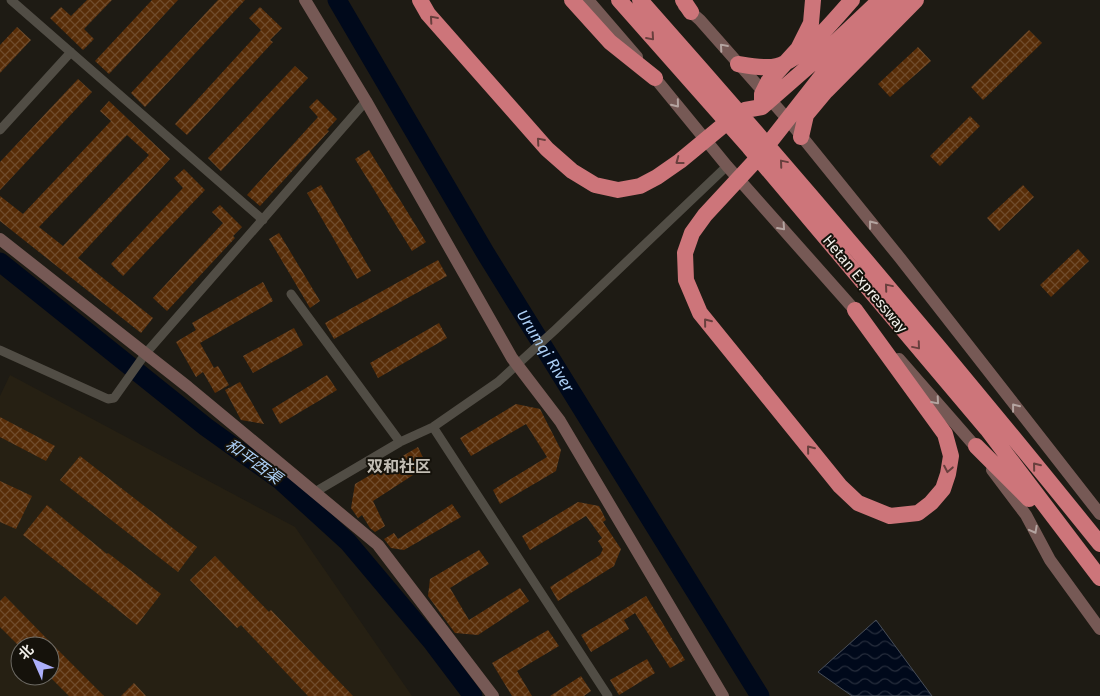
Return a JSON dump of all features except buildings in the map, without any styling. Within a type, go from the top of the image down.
[{"type":"highway","points":[[420,0],[428,14],[547,149],[572,171],[595,185],[618,190],[640,186],[657,177],[680,161],[732,118],[745,110],[762,107],[826,51],[880,0]]},
{"type":"highway","points":[[572,0],[610,42],[655,78]]},
{"type":"highway","name":"Hetan Expressway","points":[[619,0],[755,154],[987,429],[1100,578]]},
{"type":"highway","name":"Hetan Expressway","points":[[640,0],[761,136],[902,303],[1100,544]]},
{"type":"highway","points":[[762,107],[762,94],[768,82],[798,49],[811,23],[813,0]]},
{"type":"highway","points":[[738,64],[762,67],[776,66],[797,57],[852,0]]},
{"type":"highway","points":[[855,310],[945,434],[951,456],[948,474],[943,488],[931,503],[918,513],[890,516],[858,503],[840,486],[700,313],[686,280],[685,253],[692,233],[705,214],[755,161],[824,73],[899,0]]},
{"type":"highway","points":[[798,132],[806,114],[826,91],[916,0]]},
{"type":"highway","points":[[976,446],[1066,533]]},
{"type":"street","points":[[11,0],[263,220]]},
{"type":"street","points":[[305,0],[560,421],[723,696]]},
{"type":"street","points":[[588,0],[727,166],[976,446],[1026,515],[1050,560],[1100,629]]},
{"type":"street","points":[[677,0],[687,6],[700,20],[798,132],[900,258],[1100,514]]},
{"type":"street","points":[[738,64],[761,76],[780,76],[792,72],[809,62],[872,0]]},
{"type":"street","points":[[798,132],[800,110],[822,83],[907,0]]},
{"type":"street","points":[[0,130],[71,52]]},
{"type":"street","points":[[0,350],[108,399],[114,398],[146,354],[366,101]]},
{"type":"street","points":[[315,492],[400,442],[433,427],[498,382],[727,166]]},
{"type":"street","points":[[0,239],[146,354],[378,545],[493,696]]},
{"type":"street","points":[[291,294],[400,442]]},
{"type":"street","points":[[433,427],[608,696]]},
{"type":"shaded area","points":[[10,375],[295,527],[412,696],[0,696],[0,396]]},
{"type":"water","points":[[876,620],[932,696],[852,696],[818,672]]},
{"type":"waterway","name":"Urumqi River","points":[[337,0],[486,254],[760,696]]},
{"type":"waterway","name":"和平西渠","points":[[0,262],[206,427],[280,480],[348,542],[433,643],[473,696]]},
{"type":"district","name":"双和社区","points":[[399,466]]}]
